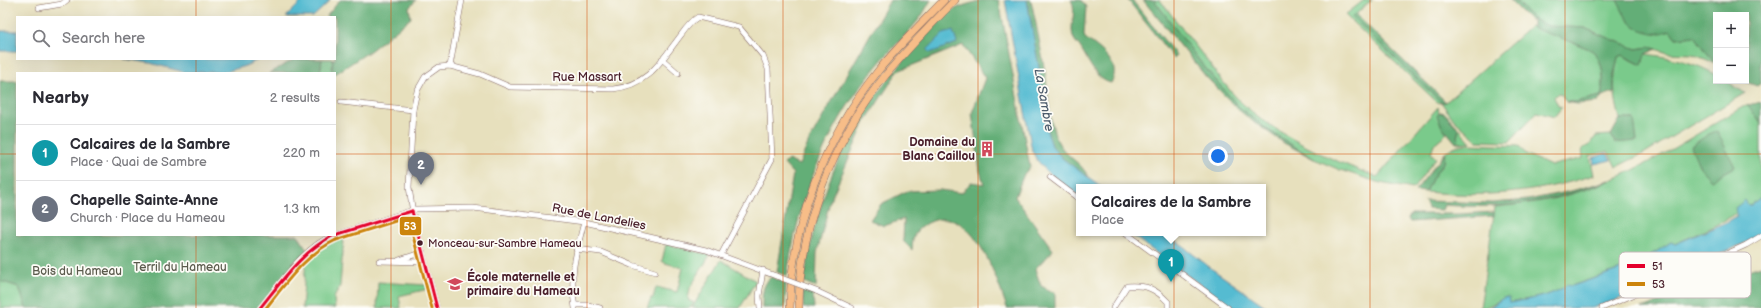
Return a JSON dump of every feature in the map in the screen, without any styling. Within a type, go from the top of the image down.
[{"type":"highway","points":[[799,308],[802,263],[809,229],[817,200],[827,174],[846,133],[884,76],[955,0]]},
{"type":"highway","points":[[790,308],[794,260],[809,197],[825,156],[838,130],[856,100],[878,71],[944,1]]},
{"type":"street","points":[[39,8],[62,4],[67,0]]},
{"type":"street","points":[[438,308],[412,210],[409,187],[412,110],[417,91],[424,77],[439,67],[450,66],[462,0]]},
{"type":"street","name":"Rue Massart","points":[[450,66],[480,74],[510,87],[613,89],[627,87],[640,82],[652,72],[690,24],[698,17],[738,26],[763,56],[768,69],[772,159],[721,255]]},
{"type":"street","points":[[662,59],[678,73]]},
{"type":"street","points":[[341,102],[412,110]]},
{"type":"street","points":[[1050,177],[1076,197]]},
{"type":"street","name":"Rue de Landelies","points":[[336,235],[416,209],[473,208],[584,222],[721,255],[816,291],[852,308]]},
{"type":"street","points":[[584,222],[576,249],[572,284],[575,307],[588,304],[600,308]]},
{"type":"street","name":"Rue de Landelies","points":[[260,308],[308,251],[320,242],[333,236]]},
{"type":"street","points":[[1130,236],[1228,308]]},
{"type":"street","points":[[1731,252],[1761,236]]},
{"type":"street","points":[[576,249],[601,252],[655,272]]},
{"type":"street","points":[[396,261],[423,252]]},
{"type":"street","points":[[379,261],[426,262]]},
{"type":"street","points":[[760,308],[759,296],[763,270]]},
{"type":"street","points":[[1113,308],[1127,286],[1143,286],[1160,293],[1168,302],[1168,308]]},
{"type":"street","points":[[1602,308],[1626,298]]},
{"type":"green space","points":[[340,0],[416,0],[409,8],[411,18],[370,51],[336,73],[332,70],[333,60],[336,60],[336,16],[327,16]]},
{"type":"green space","points":[[890,0],[931,0],[914,25],[877,66],[854,96],[840,119],[827,144],[806,195],[798,221],[787,276],[777,272],[793,174],[784,164],[788,160],[799,165],[809,141]]},
{"type":"green space","points":[[982,0],[999,0],[1030,167],[1024,174],[1015,197],[1053,250],[1035,269],[1041,286],[1055,293],[1055,308],[1007,308],[990,263],[981,247],[971,233],[959,223],[945,219],[930,222],[921,227],[914,236],[912,250],[903,241],[904,219],[884,226],[870,220],[881,204],[907,191],[940,190],[962,193],[971,182],[984,184],[980,171],[972,113],[985,78],[963,45],[898,71],[865,122],[830,201],[817,253],[816,287],[804,282],[817,218],[827,188],[853,131],[870,104],[889,78],[948,13],[956,8]]},
{"type":"green space","points":[[1027,0],[1031,0],[1035,18],[1054,132],[1060,146],[1086,172],[1088,177],[1063,159],[1052,146],[1047,131],[1043,90]]},
{"type":"green space","points":[[1071,0],[1081,0],[1086,7],[1084,35],[1085,38],[1108,57],[1112,63],[1114,76],[1111,83],[1105,81],[1096,73],[1074,40],[1072,29],[1074,9]]},
{"type":"green space","points":[[1128,0],[1132,0],[1176,55],[1174,59]]},
{"type":"green space","points":[[1143,0],[1154,0],[1201,63],[1239,107],[1267,129],[1314,159],[1284,143],[1239,110],[1207,78]]},
{"type":"green space","points":[[1154,0],[1160,0],[1223,82],[1239,100],[1259,117],[1291,138],[1342,163],[1377,177],[1438,107],[1441,125],[1447,133],[1434,144],[1431,153],[1436,158],[1413,189],[1380,183],[1340,170],[1314,159],[1267,129],[1239,107],[1201,63]]},
{"type":"green space","points":[[1364,0],[1372,0],[1353,17],[1441,102],[1438,103],[1345,15]]},
{"type":"green space","points":[[1510,0],[1516,0],[1533,19],[1548,26],[1584,28],[1636,49],[1649,47],[1657,49],[1645,54],[1642,65],[1622,55],[1618,57],[1614,75],[1614,92],[1602,96],[1598,102],[1577,104],[1566,102],[1576,102],[1601,96],[1603,73],[1600,61],[1594,52],[1584,47],[1533,28],[1533,20],[1531,21]]},
{"type":"green space","points":[[1516,0],[1617,0],[1630,22],[1670,30],[1676,38],[1695,36],[1713,62],[1692,54],[1668,53],[1649,47],[1636,49],[1584,28],[1548,26],[1533,19]]},
{"type":"green space","points":[[1617,0],[1761,0],[1761,83],[1757,86],[1749,83],[1749,12],[1713,12],[1713,61],[1695,36],[1676,38],[1670,30],[1660,33],[1643,31],[1634,26],[1624,14]]},
{"type":"green space","points":[[1355,14],[1446,102],[1441,102],[1352,17]]},
{"type":"green space","points":[[1531,26],[1594,52],[1602,67],[1603,85],[1601,96],[1576,102],[1566,102],[1562,95],[1558,93],[1554,97],[1558,106],[1562,107],[1554,117],[1537,112],[1509,142],[1478,141],[1454,120],[1441,102],[1446,102]]},
{"type":"green space","points":[[1645,54],[1691,63],[1713,73],[1713,84],[1731,84],[1745,93],[1643,154],[1616,167],[1608,151],[1590,156],[1594,175],[1532,190],[1490,194],[1448,194],[1426,192],[1432,179],[1444,161],[1445,153],[1457,146],[1466,144],[1519,146],[1526,154],[1551,166],[1583,158],[1582,149],[1591,144],[1596,136],[1611,135],[1615,143],[1634,119],[1620,119],[1614,88],[1618,57],[1621,55],[1642,65]]},
{"type":"green space","points":[[293,60],[322,60],[320,72],[271,72]]},
{"type":"green space","points":[[322,60],[333,60],[332,70],[333,72],[320,72]]},
{"type":"green space","name":"Bois du Hameau","points":[[0,81],[16,81],[16,236],[299,236],[308,251],[260,308],[26,308],[19,287],[0,281]]},
{"type":"green space","points":[[1761,102],[1761,124],[1748,105]]},
{"type":"green space","points":[[1748,104],[1761,124],[1761,197],[1751,205],[1748,205],[1722,222],[1675,244],[1671,242],[1656,252],[1619,252],[1619,270],[1571,286],[1567,285],[1547,295],[1508,303],[1507,301],[1509,298],[1507,297],[1484,308],[1480,308],[1495,207],[1547,200],[1578,192],[1623,175],[1665,153]]},
{"type":"green space","points":[[1440,112],[1445,113],[1471,142],[1456,143],[1459,140],[1457,137],[1459,129]]},
{"type":"green space","points":[[1440,112],[1459,129],[1457,137],[1459,140],[1456,143],[1441,125],[1437,116]]},
{"type":"green space","points":[[1620,119],[1634,119],[1637,141],[1615,143],[1611,135]]},
{"type":"green space","points":[[1717,131],[1735,167],[1711,180],[1700,168],[1691,146],[1709,134]]},
{"type":"green space","points":[[1445,153],[1444,161],[1432,179],[1426,192],[1415,191]]},
{"type":"green space","points":[[1610,180],[1569,194],[1529,203],[1488,206],[1444,205],[1442,210],[1428,209],[1425,201],[1492,203],[1528,200],[1571,191]]},
{"type":"green space","points":[[1494,212],[1494,216],[1410,222],[1408,219],[1411,214]]},
{"type":"green space","points":[[344,236],[340,286],[334,298],[335,308],[302,308],[306,259],[328,242]]},
{"type":"green space","points":[[666,244],[710,255],[690,288],[688,300],[694,303],[690,308],[647,308],[651,298],[653,298],[656,287],[677,292],[683,268],[662,261]]},
{"type":"green space","points":[[721,260],[756,281],[740,308],[692,308]]},
{"type":"green space","points":[[1761,266],[1761,308],[1641,308],[1674,298],[1751,298],[1751,269]]},
{"type":"green space","points":[[771,277],[786,283],[785,308],[762,308],[762,295],[764,287]]},
{"type":"green space","points":[[0,281],[19,287],[26,308],[0,308]]},
{"type":"green space","points":[[378,282],[427,285],[428,289],[399,296],[401,308],[377,308]]},
{"type":"green space","points":[[803,290],[813,294],[814,308],[803,308]]},
{"type":"water","points":[[303,0],[331,0],[314,16],[287,16]]},
{"type":"water","name":"La Sambre","points":[[1005,0],[1027,0],[1043,90],[1047,131],[1052,146],[1063,159],[1098,184],[1076,184],[1076,194],[1046,171],[1032,151]]},
{"type":"water","points":[[0,31],[16,31],[16,51],[0,51]]},
{"type":"water","points":[[953,31],[957,43],[930,53],[927,50],[943,34]]},
{"type":"water","points":[[130,60],[258,60],[245,66],[225,72],[184,72],[150,63]]},
{"type":"water","points":[[1607,153],[1611,160],[1594,164],[1593,158]]},
{"type":"water","points":[[1761,197],[1761,232],[1745,243],[1725,252],[1656,252],[1671,242],[1675,244],[1727,222],[1737,216],[1735,208],[1745,200],[1748,205],[1751,205]]},
{"type":"water","points":[[1133,236],[1170,236],[1212,269],[1268,308],[1232,308]]},
{"type":"water","points":[[1619,270],[1619,298],[1621,298],[1592,308],[1489,308],[1503,298],[1510,298],[1509,303],[1539,297],[1561,289],[1567,285],[1572,286]]},
{"type":"transit line","name":"51","points":[[412,211],[437,308]]},
{"type":"transit line","name":"51","points":[[336,235],[412,211]]},
{"type":"transit line","name":"53","points":[[336,240],[408,217],[432,308]]},
{"type":"transit line","name":"51","points":[[260,308],[302,258],[312,249],[332,236]]},
{"type":"transit line","name":"53","points":[[266,308],[289,279],[306,261],[315,253],[336,240]]},
{"type":"place","name":"Domaine du Blanc Caillou","points":[[987,149]]},
{"type":"place","name":"Chapelle Sainte-Anne","points":[[421,185]]},
{"type":"place","name":"Monceau-sur-Sambre Hameau","points":[[420,243]]},
{"type":"place","name":"Calcaires de la Sambre","points":[[1171,282]]},
{"type":"place","name":"École maternelle et primaire du Hameau","points":[[455,284]]},
{"type":"park label","name":"Terril du Hameau","points":[[180,267]]}]
